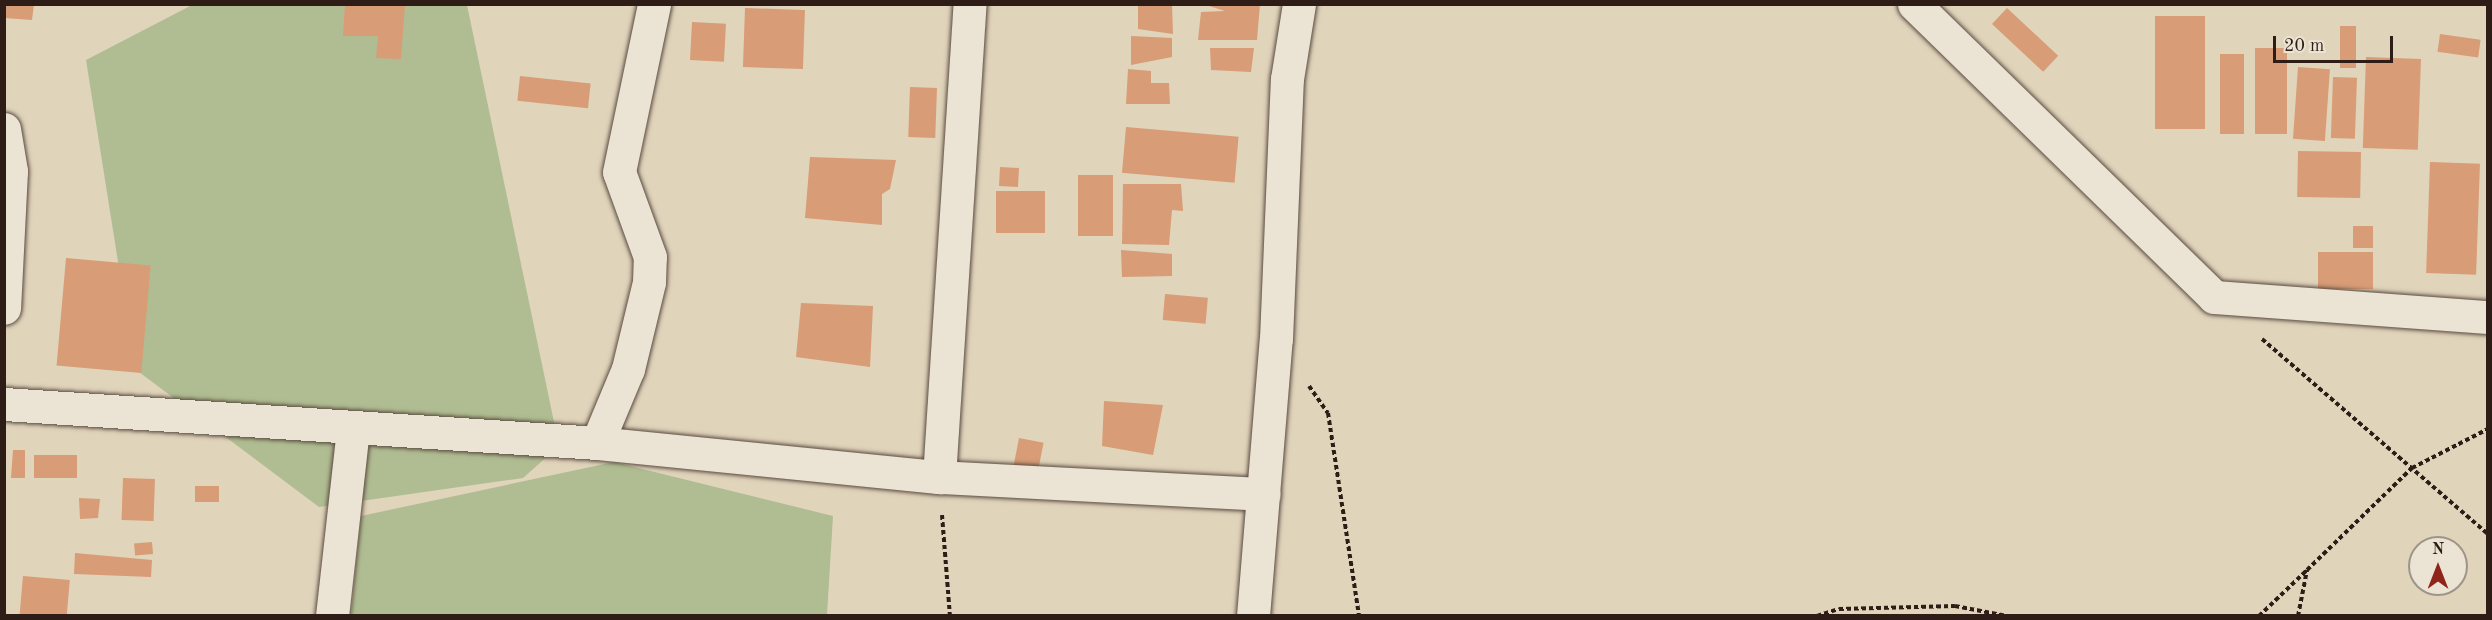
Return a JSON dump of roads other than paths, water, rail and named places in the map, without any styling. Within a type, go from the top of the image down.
[{"type":"street","points":[[597,443],[628,369],[649,282],[650,257],[619,172],[654,4]]},
{"type":"street","points":[[939,477],[970,4]]},
{"type":"street","points":[[1253,615],[1276,339],[1287,80],[1299,4]]},
{"type":"street","points":[[1914,4],[2214,297],[2487,317]]},
{"type":"street","points":[[4,129],[11,171],[4,308]]},
{"type":"street","points":[[4,404],[353,430],[597,443],[939,477],[1264,494]]},
{"type":"street","points":[[332,615],[353,430]]}]
